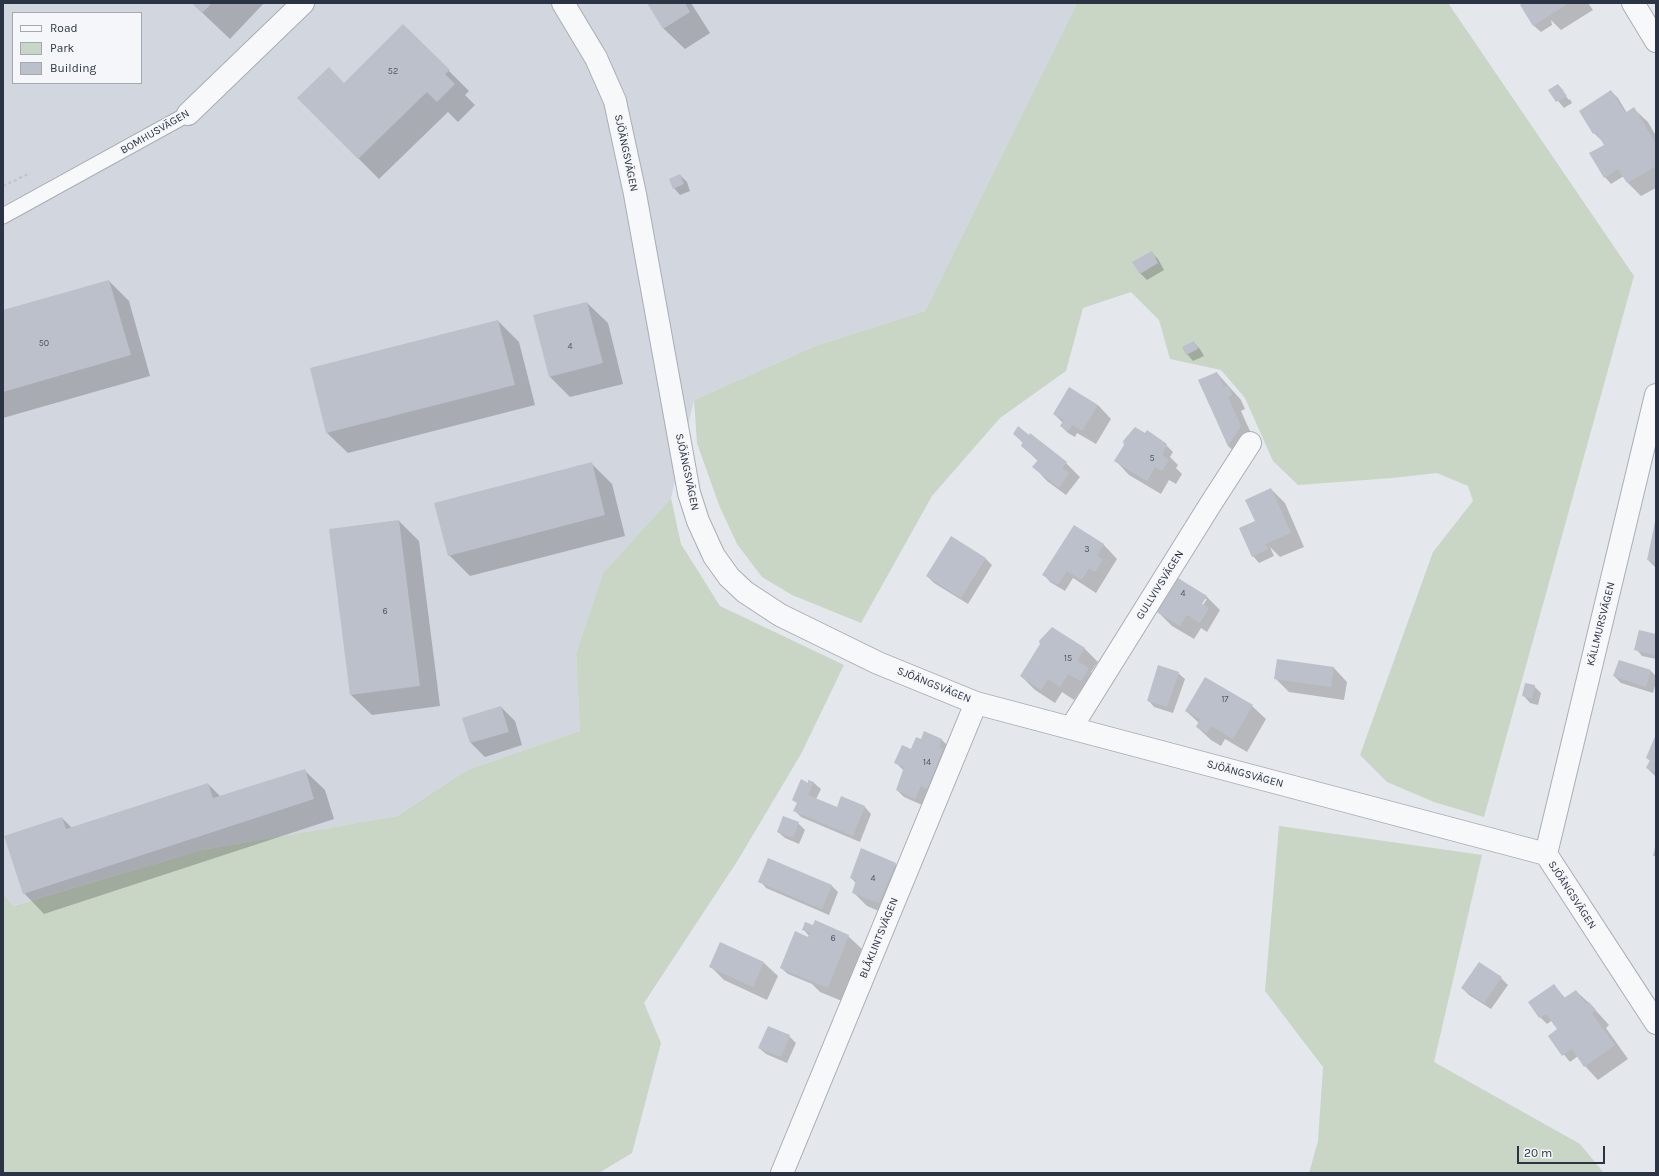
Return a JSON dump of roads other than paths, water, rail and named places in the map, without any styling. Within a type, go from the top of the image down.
[{"type":"street","name":"BOMHUSVÄGEN","points":[[188,114],[303,3]]},
{"type":"street","name":"SJÖÄNGSVÄGEN","points":[[563,3],[596,58],[615,101],[635,194],[689,493],[698,522],[714,556],[729,577],[740,587],[780,615],[878,663],[976,702],[1546,854],[1656,1023]]},
{"type":"street","points":[[1633,3],[1656,41]]},
{"type":"street","name":"KÄLLMURSVÄGEN","points":[[1546,854],[1656,395]]},
{"type":"street","name":"GULLVIVSVÄGEN","points":[[1071,728],[1250,443]]},
{"type":"street","name":"BLÅKLINTSVÄGEN","points":[[782,1173],[976,702]]},
{"type":"lane","name":"BOMHUSVÄGEN","points":[[3,216],[188,114]]}]
